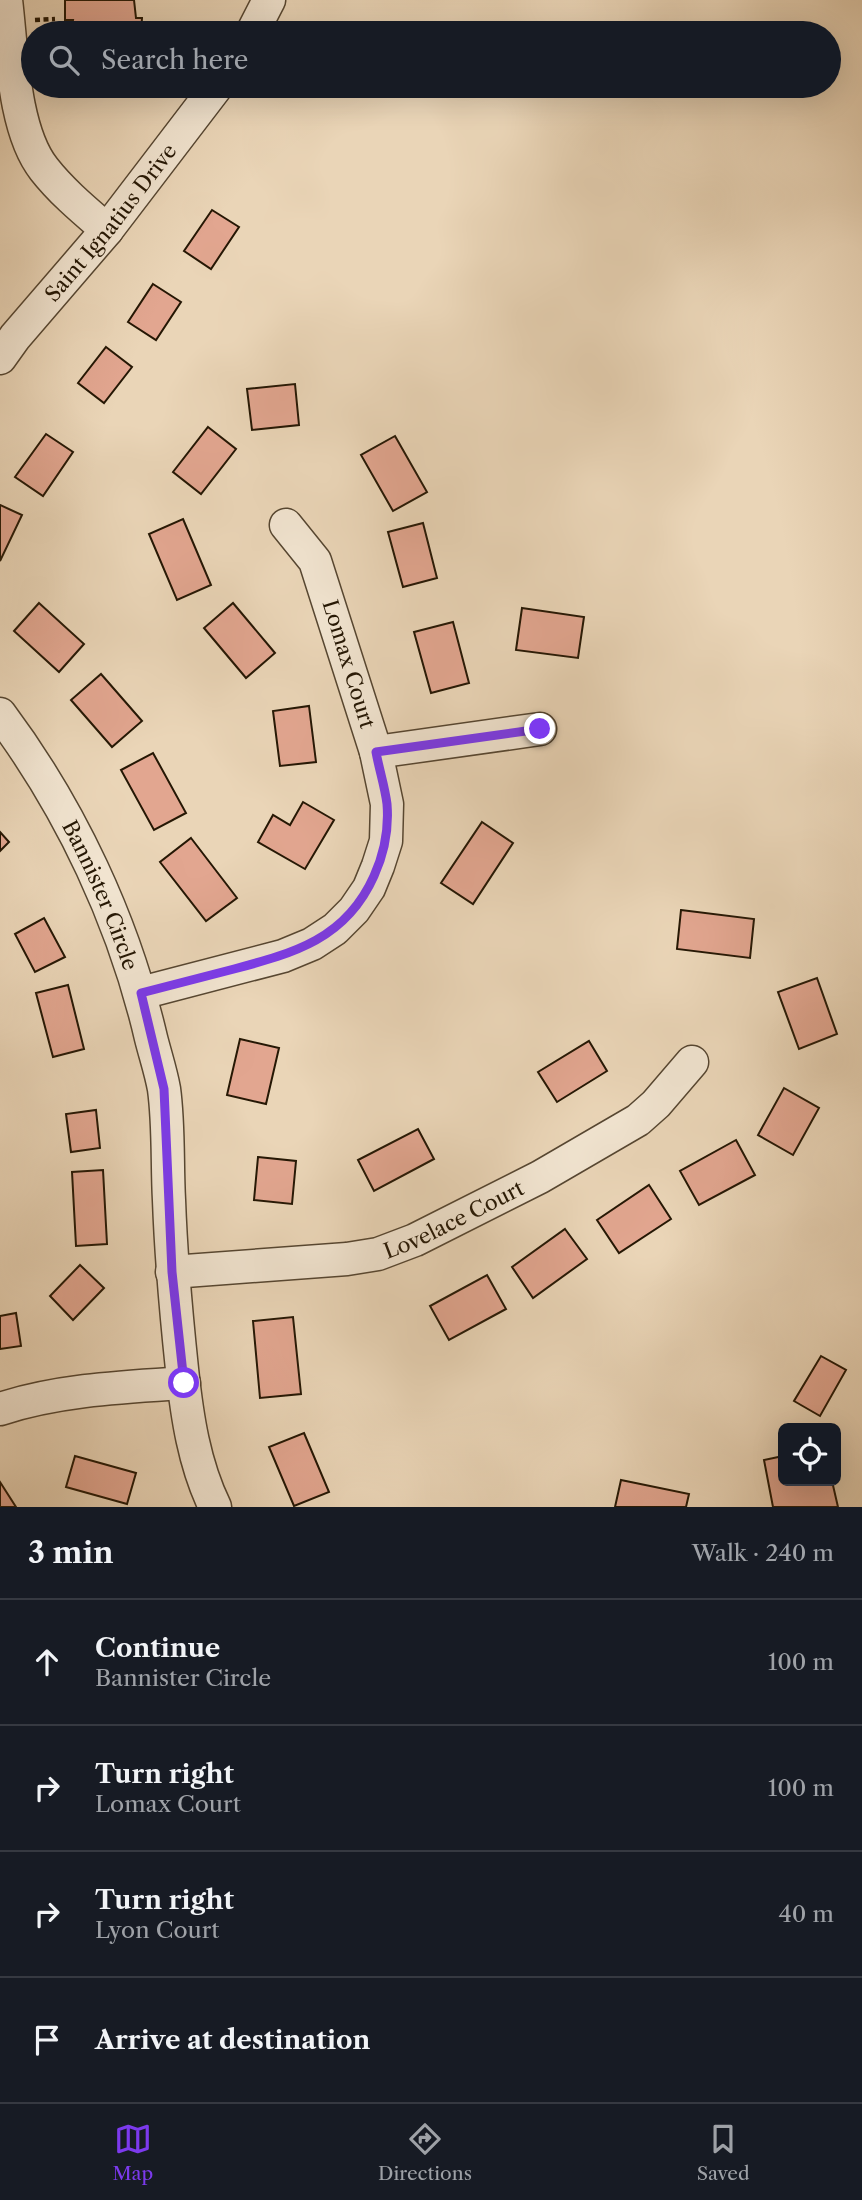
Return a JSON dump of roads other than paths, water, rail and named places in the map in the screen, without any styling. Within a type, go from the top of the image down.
[{"type":"street","points":[[6,0],[18,103],[30,144],[42,167],[107,230]]},
{"type":"street","points":[[258,21],[269,0]]},
{"type":"street","name":"Saint Ignatius Drive","points":[[0,358],[107,230],[208,98]]},
{"type":"street","name":"Lomax Court","points":[[141,993],[284,956],[312,944],[335,929],[354,910],[369,888],[386,841],[387,804],[376,752],[331,606],[315,561],[286,524]]},
{"type":"street","name":"Bannister Circle","points":[[0,714],[33,758],[68,819],[110,910],[141,993],[164,1089],[172,1272],[184,1383],[197,1459],[215,1507]]},
{"type":"street","points":[[376,752],[540,729]]},
{"type":"street","name":"Lovelace Court","points":[[172,1272],[347,1259],[378,1254],[415,1240],[540,1177],[638,1120],[656,1104],[692,1062]]},
{"type":"street","points":[[0,1409],[19,1403],[104,1389],[184,1383]]}]
